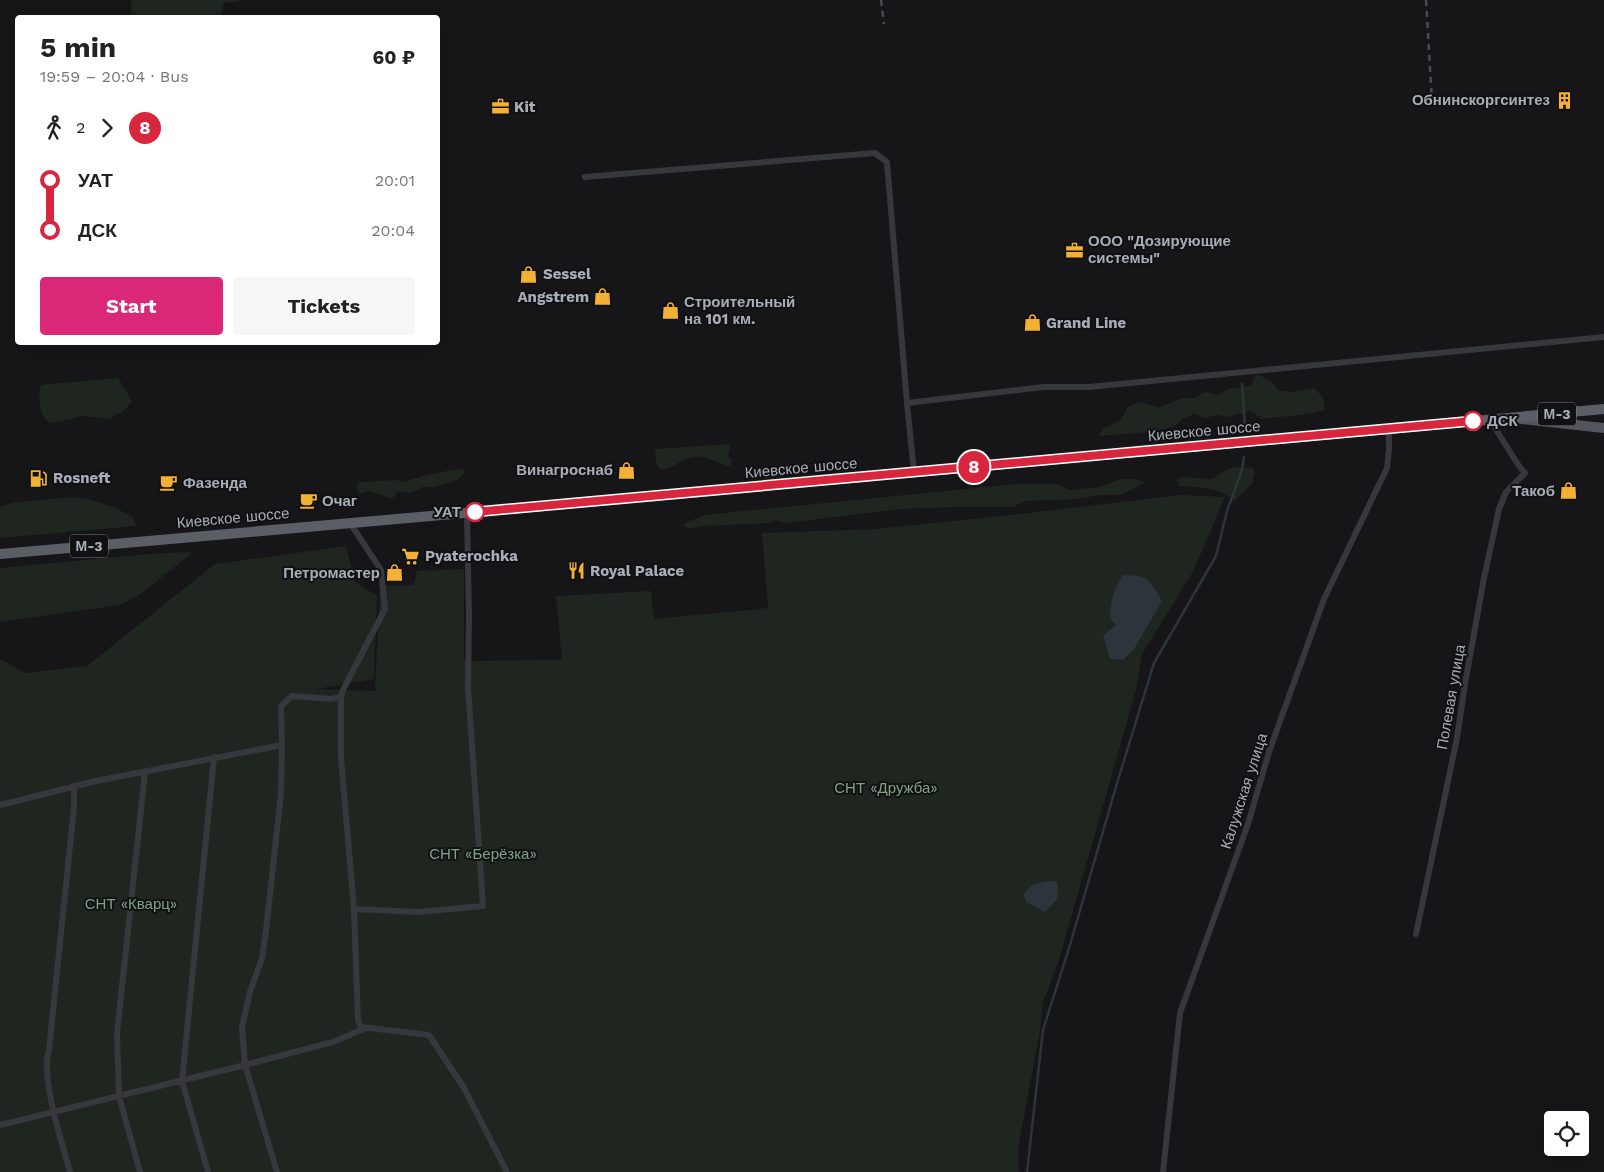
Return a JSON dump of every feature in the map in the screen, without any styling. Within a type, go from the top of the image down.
[{"type":"highway","name":"Киевское шоссе","points":[[0,554],[914,473],[1604,409]]},
{"type":"main road","points":[[1510,418],[1604,428]]},
{"type":"street","points":[[585,176],[875,153],[887,162],[914,473]]},
{"type":"street","points":[[907,403],[1043,387],[1089,386],[1604,337]]},
{"type":"street","name":"Полевая улица","points":[[1416,934],[1457,738],[1474,636],[1499,510],[1506,492],[1525,473],[1518,466],[1490,420]]},
{"type":"street","name":"Калужская улица","points":[[1163,1172],[1180,1013],[1248,824],[1269,752],[1324,599],[1386,468],[1390,449],[1389,429]]},
{"type":"street","points":[[354,909],[419,912],[484,906],[468,687],[467,513]]},
{"type":"street","points":[[350,523],[381,570],[385,609],[341,697],[340,758],[354,909],[358,1021],[361,1027],[430,1035],[464,1088],[506,1170],[498,1172]]},
{"type":"street","points":[[277,1172],[245,1065],[242,1027],[250,992],[262,958],[266,931],[281,793],[281,706],[292,696],[330,699],[341,697]]},
{"type":"street","points":[[0,804],[74,786],[282,745]]},
{"type":"street","points":[[208,1172],[182,1081],[214,757]]},
{"type":"street","points":[[140,1172],[119,1096],[117,1034],[144,772]]},
{"type":"street","points":[[70,1172],[54,1112],[46,1059],[50,1050],[74,807],[74,786]]},
{"type":"street","points":[[0,1125],[332,1042],[368,1027]]},
{"type":"green space","points":[[131,0],[242,0],[224,3],[221,15],[131,15]]},
{"type":"green space","points":[[1257,374],[1271,381],[1278,390],[1291,392],[1314,388],[1323,397],[1325,410],[1302,415],[1262,419],[1251,411],[1228,417],[1217,415],[1205,418],[1194,414],[1183,419],[1173,427],[1150,432],[1098,436],[1104,427],[1118,421],[1127,408],[1137,402],[1160,407],[1182,398],[1194,398],[1205,392],[1217,395],[1227,389],[1251,385]]},
{"type":"green space","points":[[118,378],[132,401],[124,411],[108,419],[85,416],[50,423],[43,416],[39,401],[41,385]]},
{"type":"green space","points":[[731,444],[728,455],[732,460],[730,466],[697,456],[687,458],[664,469],[659,469],[656,462],[655,449]]},
{"type":"green space","points":[[1237,467],[1252,468],[1255,472],[1252,484],[1234,501],[1229,496],[1216,490],[1179,486],[1177,480],[1181,477],[1212,479],[1227,469]]},
{"type":"green space","points":[[463,468],[465,473],[458,479],[434,487],[422,487],[412,493],[397,492],[392,499],[370,491],[359,494],[356,488],[359,482],[396,480],[403,482],[426,475]]},
{"type":"green space","points":[[1121,479],[1134,479],[1146,482],[1121,495],[1025,501],[1013,507],[900,509],[786,523],[774,520],[769,523],[702,526],[689,529],[683,526],[691,520],[705,515],[1016,484],[1057,484],[1069,490],[1099,487]]},
{"type":"green space","points":[[1181,495],[1225,497],[1194,570],[1142,654],[1136,690],[1058,963],[1043,1002],[1040,1031],[1018,1148],[1019,1172],[0,1172],[0,659],[25,673],[87,666],[215,564],[346,546],[355,582],[377,596],[374,679],[317,689],[375,691],[380,586],[414,585],[417,571],[464,569],[464,661],[562,660],[556,596],[651,591],[654,619],[768,608],[762,533],[876,529]]},
{"type":"green space","points":[[73,497],[97,502],[119,510],[133,517],[136,526],[0,538],[0,506],[18,502]]},
{"type":"green space","points":[[189,552],[191,554],[139,595],[120,605],[0,622],[0,568]]},
{"type":"shaded area","points":[[1123,575],[1138,576],[1147,580],[1154,587],[1162,601],[1134,649],[1123,660],[1110,659],[1103,636],[1116,625],[1110,618],[1111,606],[1113,595]]},
{"type":"shaded area","points":[[1056,881],[1058,885],[1058,898],[1045,912],[1026,902],[1024,894],[1030,887],[1038,883]]},
{"type":"waterway","points":[[1242,384],[1245,429]]},
{"type":"waterway","points":[[1027,1172],[1043,1030],[1118,780],[1154,663],[1216,556],[1227,511],[1242,470],[1244,457]]},
{"type":"railway","points":[[881,0],[884,24]]},
{"type":"railway","points":[[1426,0],[1432,102]]},
{"type":"bus line","name":"8","points":[[475,512],[1473,421]]},
{"type":"place","name":"Обнинскоргсинтез","points":[[1564,100]]},
{"type":"place","name":"Kit","points":[[500,107]]},
{"type":"place","name":"ООО \"Дозирующие системы\"","points":[[1074,250]]},
{"type":"place","name":"Sessel","points":[[529,274]]},
{"type":"place","name":"Angstrem","points":[[603,297]]},
{"type":"place","name":"Строительный на 101 км.","points":[[670,311]]},
{"type":"place","name":"Grand Line","points":[[1032,323]]},
{"type":"place","name":"ДСК","points":[[1473,421]]},
{"type":"place","name":"Винагроснаб","points":[[627,470]]},
{"type":"place","name":"Rosneft","points":[[39,478]]},
{"type":"place","name":"Фазенда","points":[[169,483]]},
{"type":"place","name":"Такоб","points":[[1569,491]]},
{"type":"place","name":"Очаг","points":[[308,501]]},
{"type":"place","name":"УАТ","points":[[475,512]]},
{"type":"place","name":"Pyaterochka","points":[[411,556]]},
{"type":"place","name":"Royal Palace","points":[[576,571]]},
{"type":"place","name":"Петромастер","points":[[394,573]]},
{"type":"park label","name":"СНТ «Дружба»","points":[[886,788]]},
{"type":"park label","name":"СНТ «Берёзка»","points":[[483,854]]},
{"type":"park label","name":"СНТ «Кварц»","points":[[131,904]]}]
